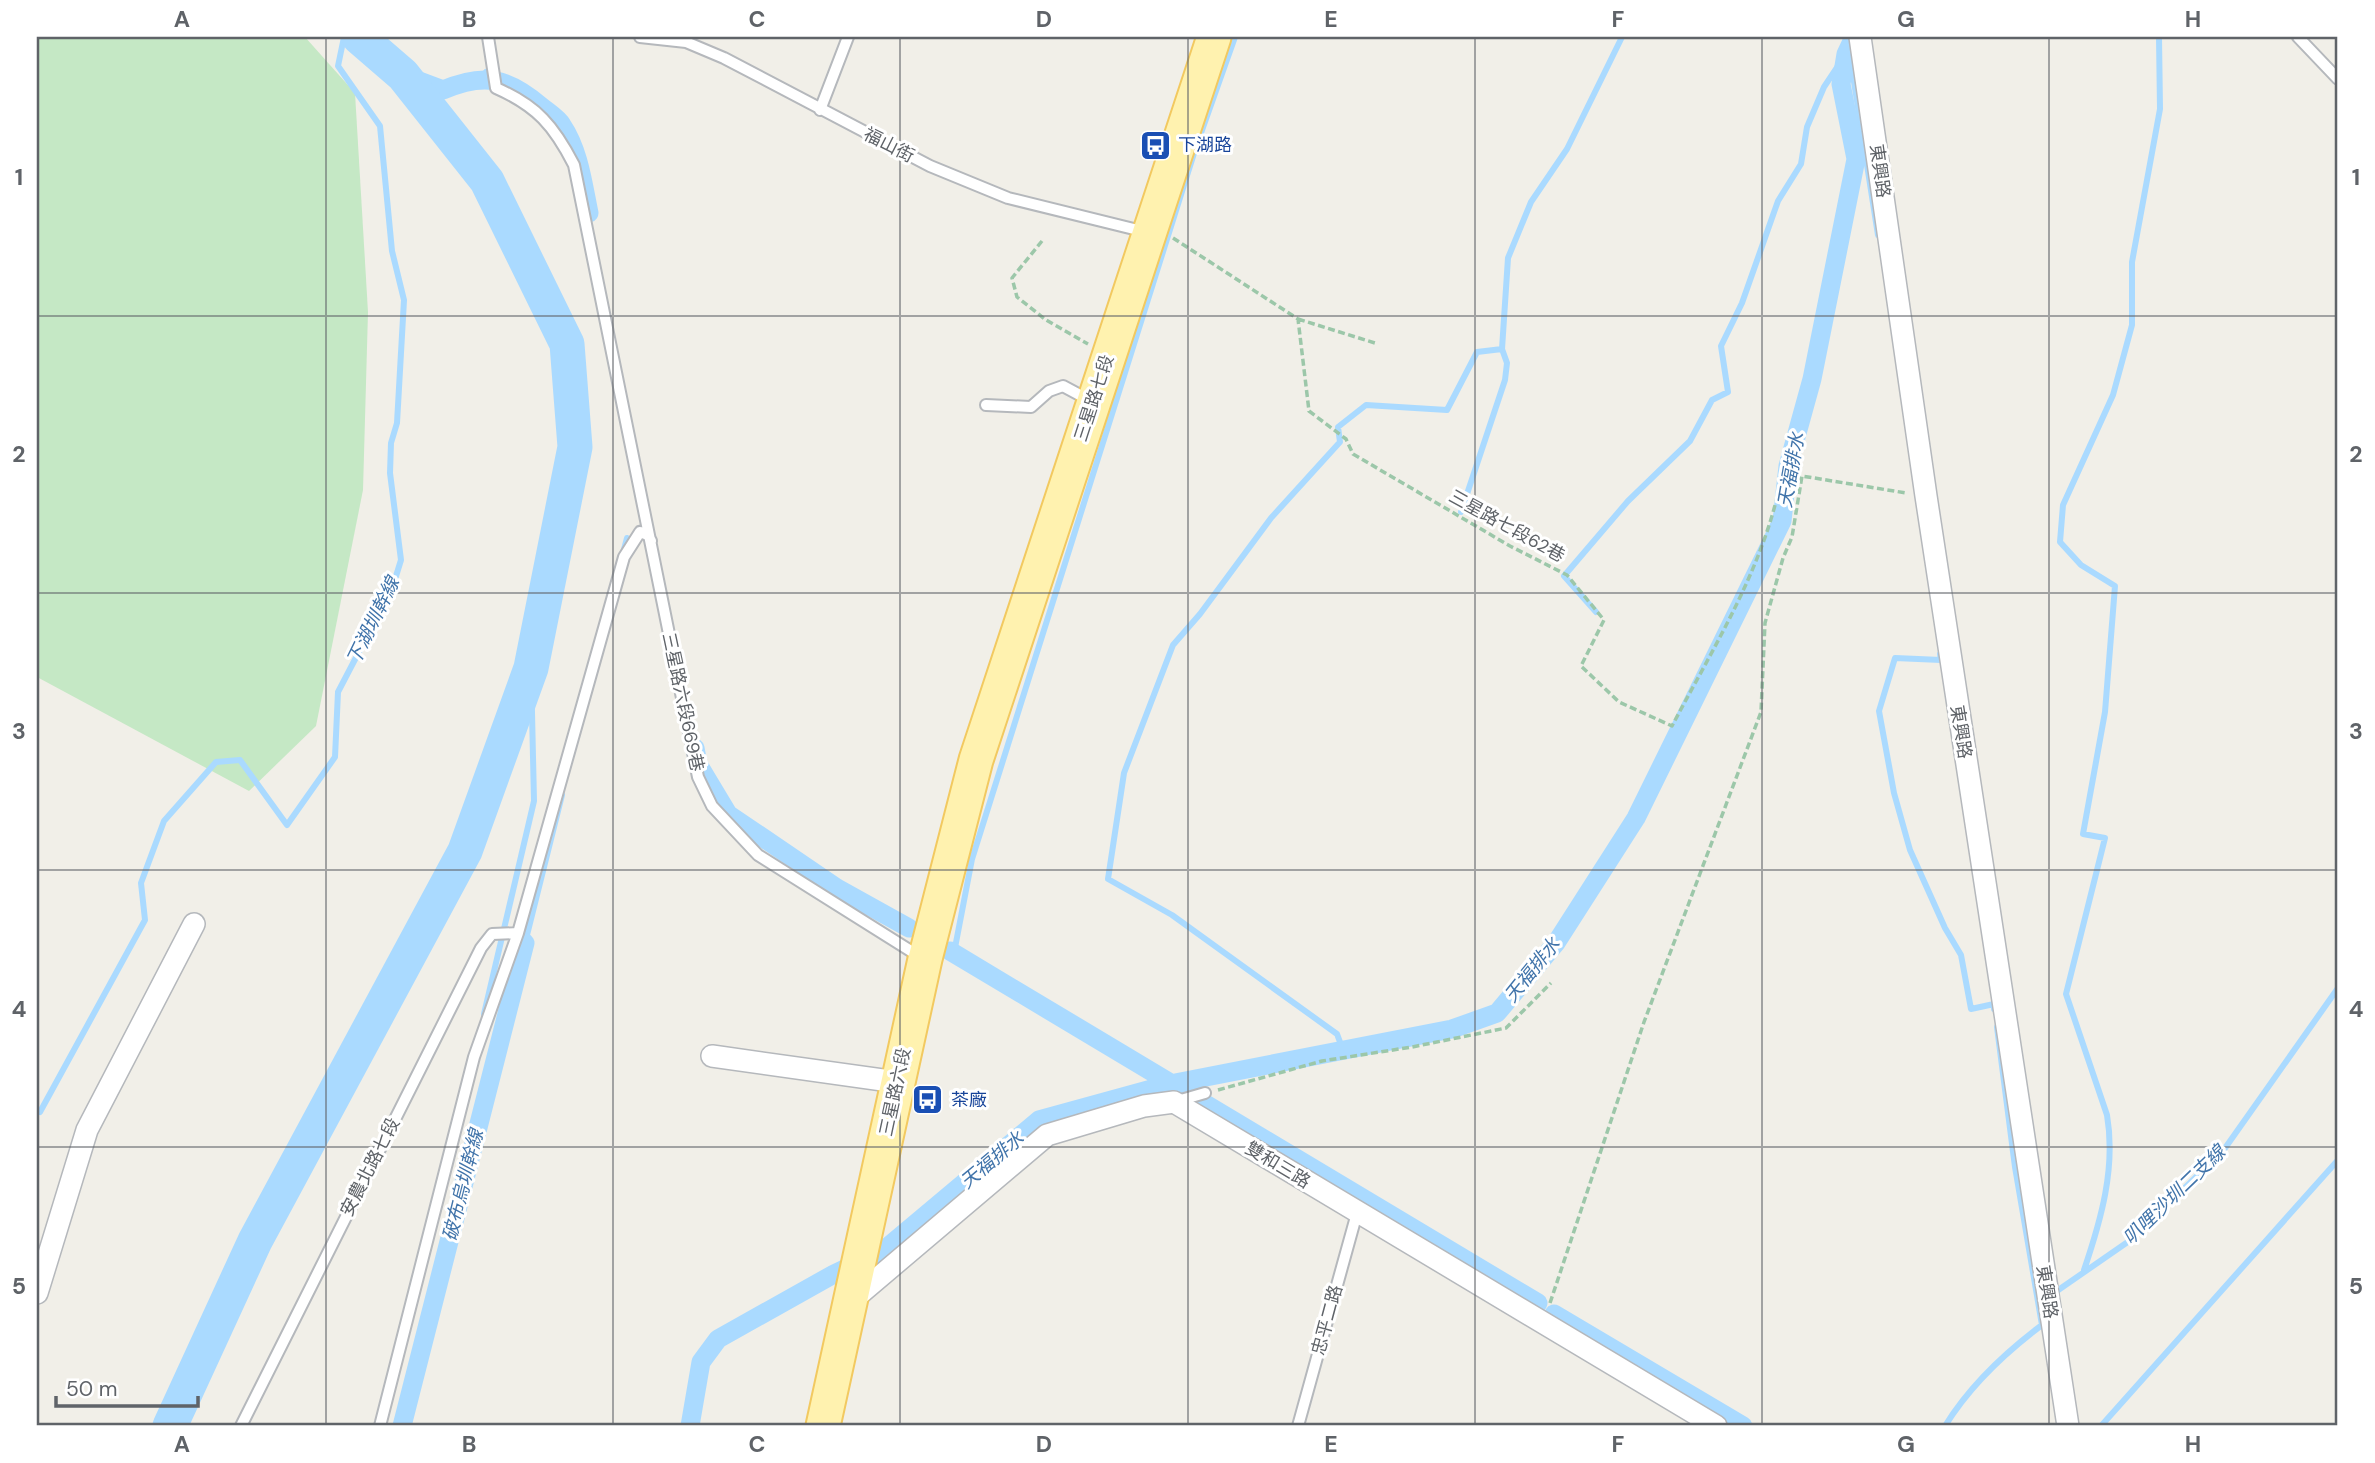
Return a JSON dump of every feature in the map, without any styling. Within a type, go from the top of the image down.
[{"type":"main road","name":"三星路七段","points":[[976,760],[1214,37]]},
{"type":"main road","name":"三星路六段","points":[[823,1426],[928,945],[976,760]]},
{"type":"street","name":"東興路","points":[[1861,40],[1926,496],[2068,1426]]},
{"type":"street","points":[[37,1293],[87,1130],[194,924]]},
{"type":"street","points":[[712,1056],[897,1082]]},
{"type":"street","points":[[851,1301],[1047,1136],[1144,1106],[1181,1100]]},
{"type":"street","name":"雙和三路","points":[[1181,1100],[1357,1213],[1716,1426]]},
{"type":"lane","name":"三星路六段669巷","points":[[488,37],[496,88],[514,96],[552,125],[574,165],[652,543],[689,743],[698,777],[712,806],[758,855],[928,945]]},
{"type":"lane","name":"福山街","points":[[640,37],[686,42],[724,58],[930,166],[1008,198],[1150,228]]},
{"type":"lane","points":[[820,110],[848,37]]},
{"type":"lane","points":[[2298,37],[2338,79]]},
{"type":"lane","points":[[986,405],[1031,407],[1049,391],[1063,386],[1093,402]]},
{"type":"lane","points":[[380,1426],[474,1057],[518,933],[624,557],[640,532],[648,535],[652,543]]},
{"type":"lane","name":"安農北路七段","points":[[241,1426],[481,948],[492,934],[518,933]]},
{"type":"lane","points":[[1181,1100],[1205,1093]]},
{"type":"lane","name":"忠平二路","points":[[1298,1426],[1357,1213]]},
{"type":"path","points":[[1150,228],[1298,319],[1374,343]]},
{"type":"path","points":[[1042,241],[1012,278],[1017,297],[1046,320],[1108,356]]},
{"type":"path","name":"三星路七段62巷","points":[[1298,319],[1309,411],[1346,439],[1353,454],[1510,546],[1567,575],[1604,620],[1581,666],[1619,702],[1672,726],[1745,586],[1781,488],[1800,477]]},
{"type":"path","points":[[1551,1299],[1644,1022],[1760,712],[1765,623],[1783,558],[1792,537],[1800,477],[1926,496]]},
{"type":"path","points":[[1205,1093],[1322,1061],[1412,1047],[1506,1028],[1551,983]]},
{"type":"green space","points":[[37,37],[305,37],[355,93],[368,312],[363,490],[316,726],[249,791],[37,677]]},
{"type":"waterway","name":"下湖圳幹線","points":[[37,1110],[40,1112],[145,920],[141,883],[164,821],[216,762],[240,760],[287,825],[335,757],[338,692],[362,646],[371,618],[392,589],[401,560],[390,473],[391,443],[397,423],[404,300],[392,251],[380,126],[338,66],[344,37]]},
{"type":"waterway","points":[[170,1426],[255,1241],[465,851],[531,668],[575,447],[567,344],[487,181],[403,75],[359,37]]},
{"type":"waterway","points":[[954,953],[972,859],[1195,150],[1235,37]]},
{"type":"waterway","points":[[1343,1050],[1337,1034],[1172,915],[1108,879],[1124,773],[1173,645],[1200,614],[1271,518],[1340,442],[1338,427],[1366,405],[1447,410],[1477,352],[1502,349],[1508,258],[1531,202],[1567,149],[1622,37]]},
{"type":"waterway","points":[[1847,37],[1878,235]]},
{"type":"waterway","name":"天福排水","points":[[690,1426],[701,1362],[718,1339],[834,1274],[884,1250],[1039,1120],[1170,1084],[1452,1029],[1497,1013],[1556,943],[1636,818],[1782,521],[1788,466],[1812,379],[1856,159],[1841,84],[1846,54],[1854,37]]},
{"type":"waterway","points":[[2084,1270],[2105,1194],[2110,1155],[2109,1135],[2107,1115],[2066,994],[2105,838],[2083,834],[2105,712],[2115,586],[2081,565],[2060,542],[2063,505],[2113,395],[2132,325],[2132,262],[2160,109],[2159,37]]},
{"type":"waterway","points":[[1596,612],[1564,576],[1628,501],[1690,441],[1712,400],[1728,392],[1721,346],[1742,303],[1778,201],[1801,164],[1807,127],[1824,87],[1846,54]]},
{"type":"waterway","points":[[482,79],[486,72]]},
{"type":"waterway","points":[[403,75],[443,90],[471,81],[496,81],[530,97],[558,120],[568,135],[580,168],[589,213]]},
{"type":"waterway","points":[[1461,512],[1505,380],[1507,363],[1502,349]]},
{"type":"waterway","points":[[623,553],[627,538]]},
{"type":"waterway","points":[[1940,654],[1941,660],[1895,658],[1879,711],[1894,793],[1910,850],[1945,928],[1961,955],[1971,1009],[1994,1004],[1994,1009]]},
{"type":"waterway","name":"破布烏圳幹線","points":[[484,1014],[534,801],[531,668]]},
{"type":"waterway","points":[[695,748],[698,764],[728,814],[837,888],[909,928]]},
{"type":"waterway","points":[[525,943],[562,795]]},
{"type":"waterway","name":"破布烏圳幹線","points":[[402,1426],[525,943]]},
{"type":"waterway","points":[[950,951],[1538,1303]]},
{"type":"waterway","name":"叭哩沙圳二支線","points":[[2054,1293],[2132,1239],[2223,1151],[2338,988]]},
{"type":"waterway","points":[[1945,1426],[1989,1371],[2042,1325],[2015,1167],[1997,1027]]},
{"type":"waterway","points":[[2101,1426],[2338,1160]]},
{"type":"waterway","points":[[1554,1314],[1743,1426]]},
{"type":"place","name":"下湖路","points":[[1155,145]]},
{"type":"place","name":"茶廠","points":[[928,1100]]}]
